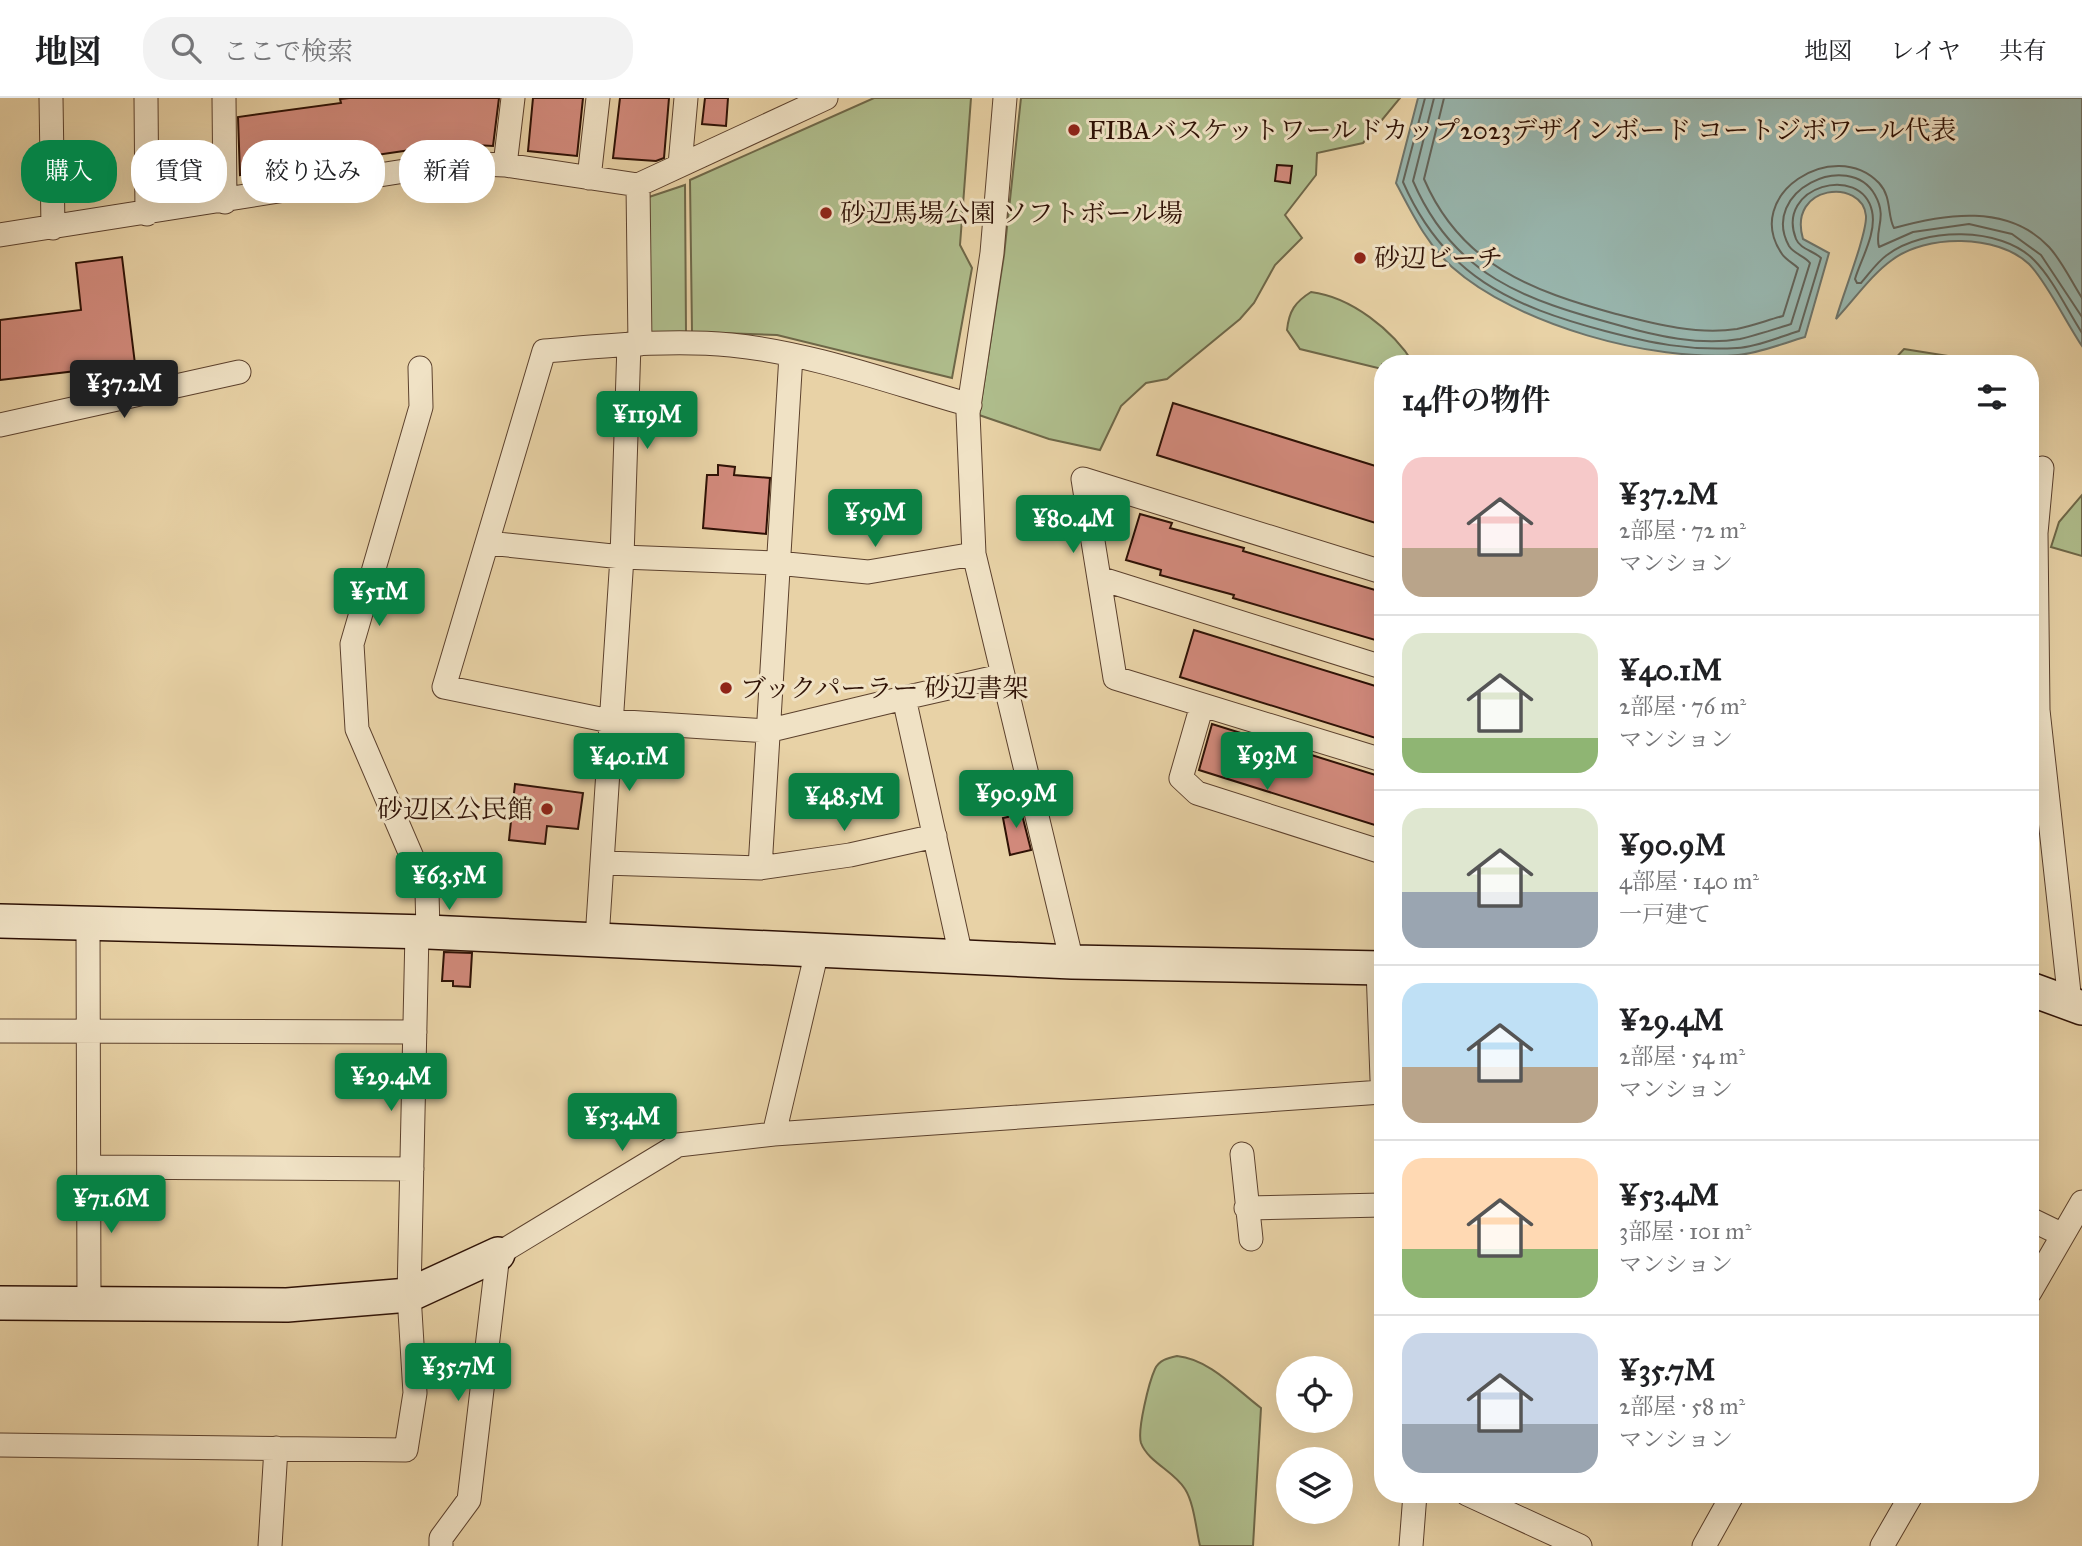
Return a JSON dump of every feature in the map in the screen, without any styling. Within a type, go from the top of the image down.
[{"type":"street","points":[[51,98],[53,228]]},
{"type":"street","points":[[146,98],[146,214]]},
{"type":"street","points":[[505,165],[513,98]]},
{"type":"street","points":[[589,177],[598,98]]},
{"type":"street","points":[[680,165],[686,98]]},
{"type":"street","points":[[771,123],[774,98]]},
{"type":"street","points":[[227,202],[455,163],[505,165],[638,185],[826,98]]},
{"type":"street","points":[[1005,98],[992,253],[970,405],[974,554],[1001,677],[1072,962]]},
{"type":"street","points":[[227,168],[231,99]]},
{"type":"street","points":[[597,939],[604,863],[610,721],[635,344],[638,185]]},
{"type":"street","points":[[0,235],[218,203]]},
{"type":"street","points":[[970,405],[791,355],[730,345],[635,344],[544,351],[444,687],[610,721],[767,731],[1001,677]]},
{"type":"street","points":[[760,868],[791,355]]},
{"type":"street","points":[[0,1445],[406,1450],[415,1392],[409,1295],[415,1032],[427,892],[357,729],[352,644],[421,407],[420,368]]},
{"type":"street","points":[[0,425],[239,372]]},
{"type":"street","points":[[2039,500],[2042,467]]},
{"type":"street","points":[[1374,570],[1083,479],[1115,678],[1374,758]]},
{"type":"street","points":[[488,542],[622,557],[777,563],[868,572],[974,554]]},
{"type":"street","points":[[1099,578],[1374,664]]},
{"type":"street","points":[[904,698],[961,956]]},
{"type":"street","points":[[1202,705],[1181,778],[1197,793],[1374,849]]},
{"type":"street","points":[[2039,745],[2076,1005],[2039,992]]},
{"type":"street","points":[[604,863],[760,868],[849,855],[935,836]]},
{"type":"street","points":[[0,921],[422,932],[1072,962],[1374,968]]},
{"type":"street","points":[[88,923],[89,1304]]},
{"type":"street","points":[[774,1134],[817,951]]},
{"type":"street","points":[[0,1031],[415,1032]]},
{"type":"street","points":[[0,1303],[287,1305],[409,1295],[498,1254],[678,1145],[774,1134],[1374,1093]]},
{"type":"street","points":[[1242,1154],[1251,1239]]},
{"type":"street","points":[[89,1167],[412,1169]]},
{"type":"street","points":[[2039,1276],[2082,1202]]},
{"type":"street","points":[[1246,1208],[1374,1205]]},
{"type":"street","points":[[2039,1223],[2063,1235]]},
{"type":"street","points":[[441,1546],[441,1538],[469,1500],[498,1254]]},
{"type":"street","points":[[270,1546],[276,1448]]},
{"type":"street","points":[[1411,1546],[1414,1503]]},
{"type":"street","points":[[1487,1503],[1580,1546]]},
{"type":"street","points":[[1704,1546],[1728,1503]]},
{"type":"street","points":[[1882,1546],[1907,1503]]},
{"type":"green space","name":"砂辺馬場公園 ソフトボール場","points":[[874,98],[971,98],[960,245],[972,268],[952,378],[777,335],[692,332],[690,180]]},
{"type":"green space","points":[[1021,98],[1400,98],[1363,143],[1317,153],[1316,175],[1285,215],[1302,238],[1275,265],[1254,303],[1240,319],[1167,379],[1146,383],[1121,406],[1100,450],[1049,439],[979,415],[1004,255]]},
{"type":"green space","points":[[685,185],[686,333],[646,332],[646,198]]},
{"type":"green space","points":[[1311,292],[1326,295],[1356,308],[1383,328],[1408,355],[1374,355],[1374,367],[1300,349],[1287,330],[1291,312],[1301,299]]},
{"type":"green space","points":[[1904,349],[1942,355],[1898,355]]},
{"type":"green space","points":[[2082,495],[2082,556],[2051,547],[2059,522]]},
{"type":"green space","points":[[1177,1356],[1189,1358],[1211,1369],[1261,1408],[1253,1546],[1200,1546],[1193,1509],[1185,1489],[1149,1456],[1141,1443],[1142,1417],[1155,1369],[1161,1361]]},
{"type":"water","points":[[1418,98],[2082,98],[2082,346],[2029,264],[1999,247],[1981,243],[1942,242],[1906,251],[1877,273],[1836,319],[1859,251],[1866,216],[1862,204],[1853,196],[1841,192],[1827,193],[1815,198],[1806,207],[1801,221],[1803,239],[1829,253],[1805,337],[1738,355],[1694,355],[1627,346],[1548,322],[1479,288],[1452,267],[1427,238],[1396,183]]},
{"type":"building","points":[[499,98],[494,140],[399,140],[399,152],[385,154],[385,140],[241,140],[240,175],[238,117],[341,103],[340,99]]},
{"type":"building","points":[[533,98],[583,98],[577,156],[528,151]]},
{"type":"building","points":[[620,98],[669,98],[664,158],[656,161],[613,158]]},
{"type":"building","points":[[705,98],[728,98],[726,126],[702,124]]},
{"type":"building","points":[[1277,165],[1292,166],[1290,183],[1275,181]]},
{"type":"building","points":[[122,257],[135,364],[0,380],[0,320],[81,310],[76,263]]},
{"type":"building","points":[[1173,403],[1374,466],[1374,523],[1157,455]]},
{"type":"building","points":[[718,465],[735,467],[734,475],[770,478],[766,534],[703,528],[707,475],[718,475]]},
{"type":"building","points":[[1140,514],[1172,523],[1170,528],[1244,548],[1243,551],[1374,590],[1374,640],[1233,598],[1234,595],[1160,575],[1161,570],[1126,560]]},
{"type":"building","points":[[1194,630],[1374,686],[1374,738],[1180,677]]},
{"type":"building","points":[[1212,724],[1374,775],[1374,825],[1199,770]]},
{"type":"building","name":"砂辺区公民館","points":[[515,784],[583,793],[578,829],[547,826],[545,844],[509,840]]},
{"type":"building","points":[[1019,803],[1031,850],[1010,855],[1003,818],[1008,817],[1006,806]]},
{"type":"building","points":[[444,952],[472,953],[470,987],[453,986],[453,981],[442,981]]},
{"type":"place","name":"FIBAバスケットワールドカップ2023デザインボード コートジボワール代表","points":[[1074,130]]},
{"type":"place","name":"砂辺馬場公園 ソフトボール場","points":[[826,213]]},
{"type":"place","name":"砂辺ビーチ","points":[[1360,258]]},
{"type":"place","name":"ブックパーラー 砂辺書架","points":[[726,688]]},
{"type":"place","name":"砂辺区公民館","points":[[547,809]]}]
